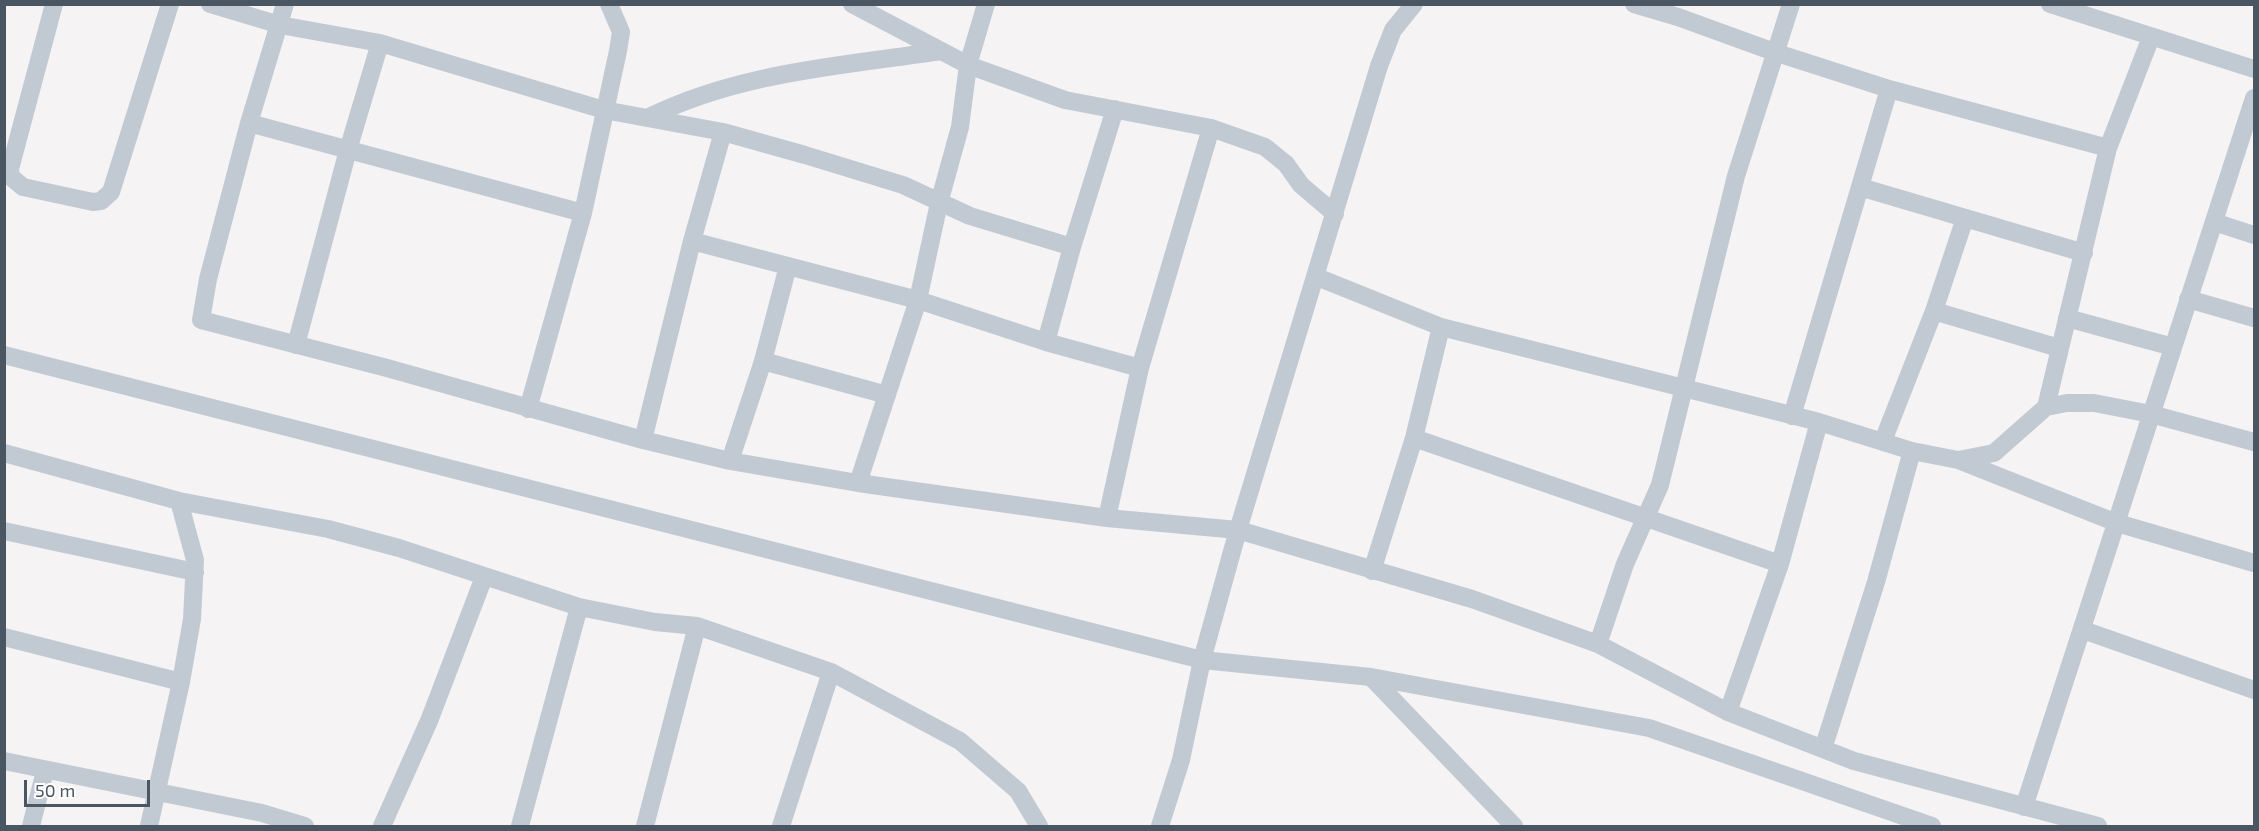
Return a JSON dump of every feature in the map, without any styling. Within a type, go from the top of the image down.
[{"type":"street","points":[[54,4],[10,169],[11,177],[23,187],[93,202],[101,201],[111,192],[170,4]]},
{"type":"street","points":[[210,4],[280,25],[380,43],[604,110],[723,132],[876,176],[903,185],[970,216],[1072,247]]},
{"type":"street","points":[[285,4],[249,123],[208,279],[201,320],[643,440],[730,461],[858,483],[1107,518],[1238,530],[1472,599],[1598,644],[1728,712],[1854,761],[2098,826]]},
{"type":"street","points":[[528,408],[583,213],[621,32],[609,4]]},
{"type":"street","points":[[852,4],[968,65],[1065,100],[1211,128],[1264,147],[1286,164],[1301,185],[1335,214]]},
{"type":"street","points":[[858,483],[918,300],[939,203],[966,99],[968,65],[986,4]]},
{"type":"street","points":[[1160,826],[1181,760],[1202,660],[1238,530],[1317,277],[1379,66],[1393,30],[1414,4]]},
{"type":"street","points":[[1634,4],[1889,90],[2108,148]]},
{"type":"street","points":[[1598,644],[1625,564],[1647,517],[1668,457],[1736,176],[1791,4]]},
{"type":"street","points":[[2050,4],[2254,69]]},
{"type":"street","points":[[1958,460],[1994,453],[2046,407],[2108,148],[2151,37]]},
{"type":"street","points":[[296,345],[348,150],[380,43]]},
{"type":"street","points":[[647,118],[691,97],[772,76],[941,51]]},
{"type":"street","points":[[1792,416],[1889,90]]},
{"type":"street","points":[[2024,807],[2254,98]]},
{"type":"street","points":[[1046,342],[1072,247],[1115,109]]},
{"type":"street","points":[[249,123],[583,213]]},
{"type":"street","points":[[1107,518],[1140,368],[1211,128]]},
{"type":"street","points":[[643,440],[692,241],[723,132]]},
{"type":"street","points":[[1860,187],[2084,253]]},
{"type":"street","points":[[1883,441],[1934,311],[1965,218]]},
{"type":"street","points":[[2214,222],[2254,235]]},
{"type":"street","points":[[692,241],[918,300],[1046,342],[1140,368]]},
{"type":"street","points":[[730,461],[763,361],[788,266]]},
{"type":"street","points":[[1317,277],[1441,327],[1819,422],[1912,451],[1958,460],[2117,523],[2254,563]]},
{"type":"street","points":[[2188,299],[2254,318]]},
{"type":"street","points":[[1934,311],[2059,348]]},
{"type":"street","points":[[2067,318],[2173,347]]},
{"type":"street","points":[[1372,571],[1414,438],[1441,327]]},
{"type":"street","points":[[4,356],[1202,660],[1371,677],[1649,728],[1932,826]]},
{"type":"street","points":[[763,361],[887,395]]},
{"type":"street","points":[[2046,407],[2094,403],[2151,414],[2254,442]]},
{"type":"street","points":[[1728,712],[1780,564],[1819,422]]},
{"type":"street","points":[[1414,438],[1780,564]]},
{"type":"street","points":[[1823,749],[1873,592],[1912,451]]},
{"type":"street","points":[[4,453],[179,501],[328,529],[399,548],[579,607],[655,622],[697,626],[831,672],[960,741],[1018,791],[1039,826]]},
{"type":"street","points":[[149,826],[181,682],[192,619],[195,560],[179,501]]},
{"type":"street","points":[[4,531],[195,572]]},
{"type":"street","points":[[382,826],[429,722],[484,577]]},
{"type":"street","points":[[520,826],[579,607]]},
{"type":"street","points":[[645,826],[697,626]]},
{"type":"street","points":[[2083,630],[2254,690]]},
{"type":"street","points":[[4,638],[181,682]]},
{"type":"street","points":[[782,826],[831,672]]},
{"type":"street","points":[[1371,677],[1514,826]]},
{"type":"street","points":[[4,761],[45,771],[158,791],[260,820],[305,826]]},
{"type":"street","points":[[31,826],[45,771]]}]
